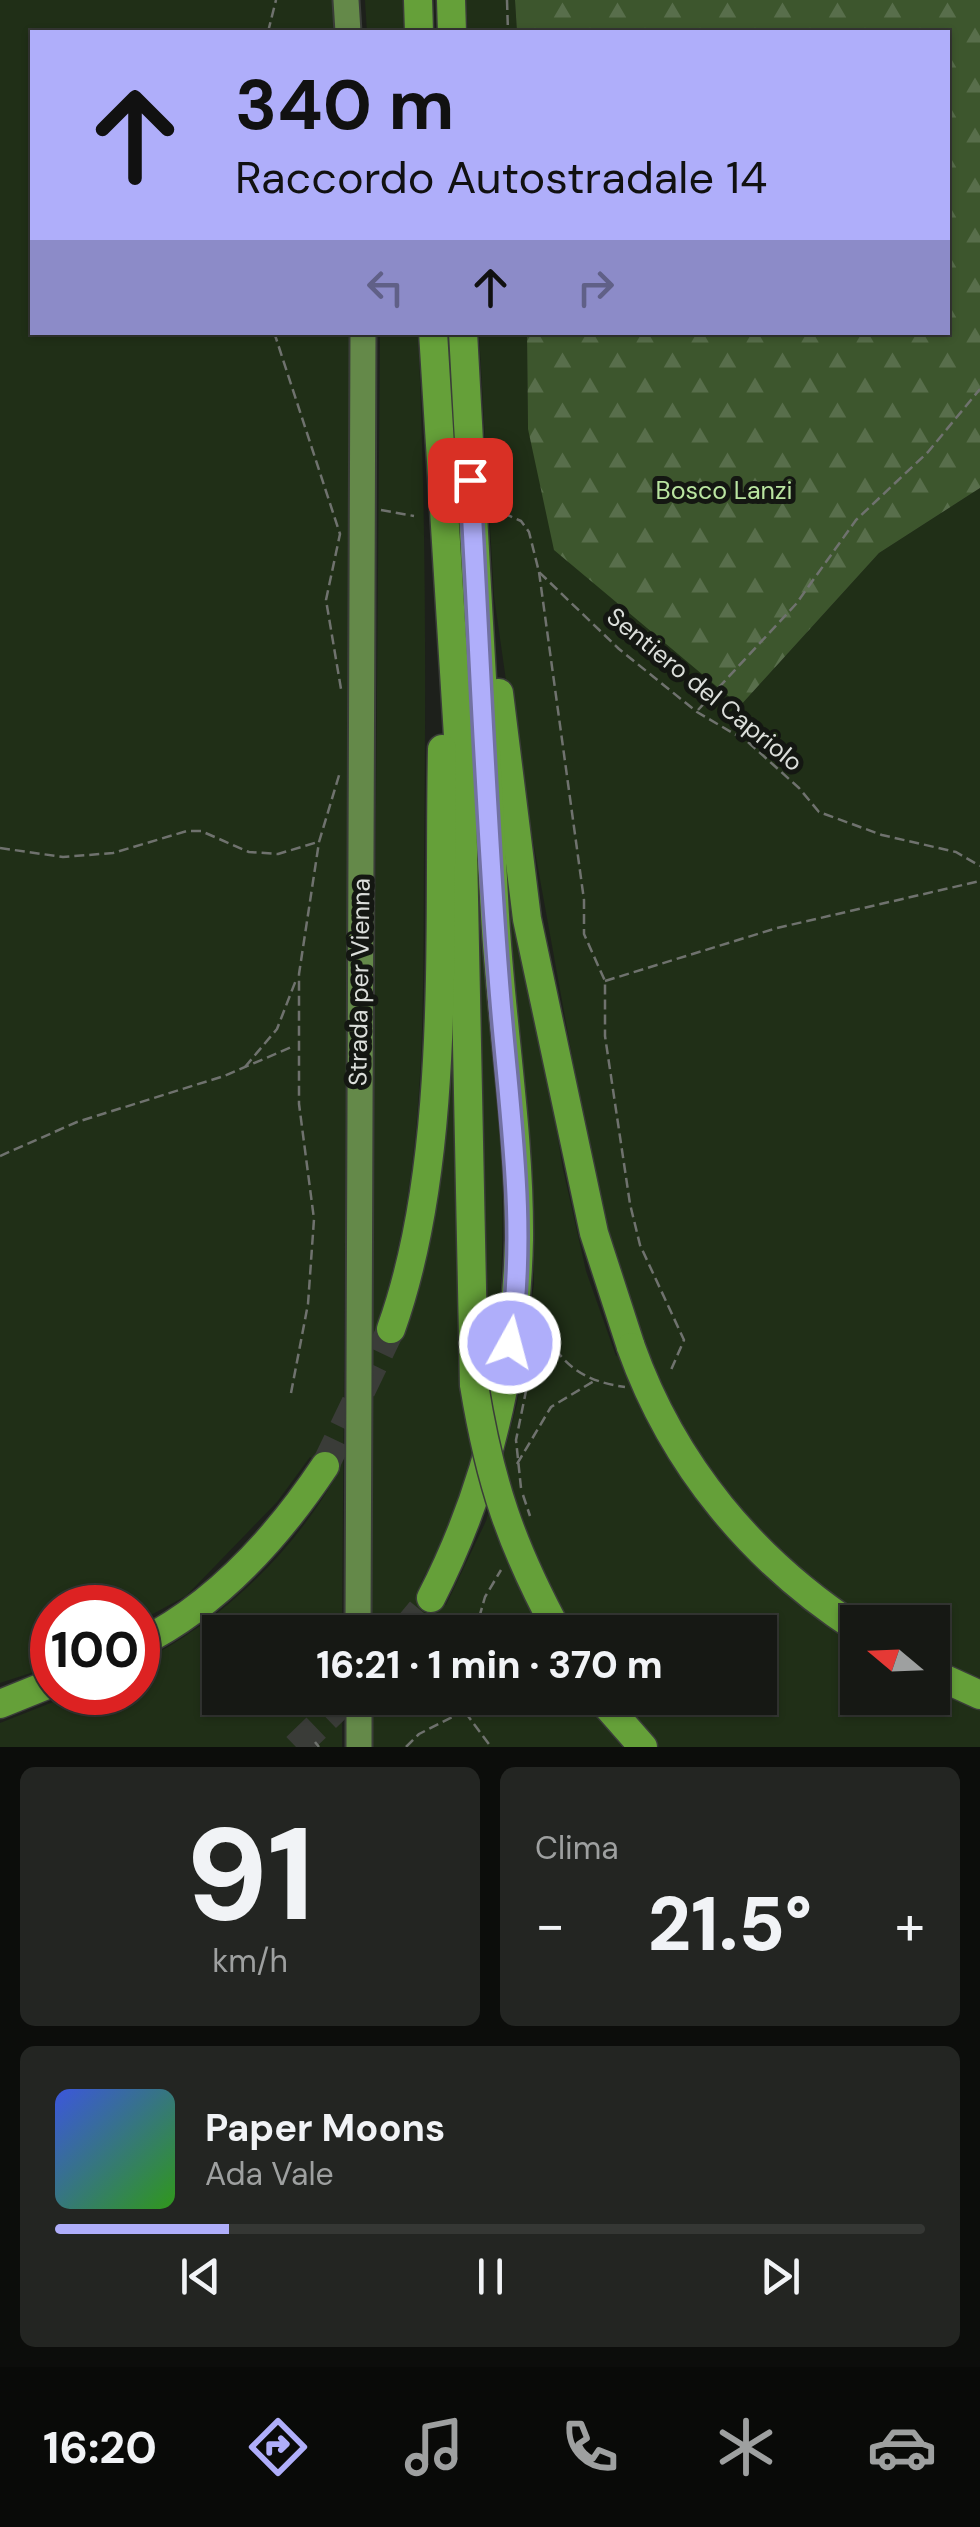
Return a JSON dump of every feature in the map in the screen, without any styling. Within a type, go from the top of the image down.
[{"type":"highway","points":[[418,0],[420,30]]},
{"type":"highway","points":[[451,0],[452,30]]},
{"type":"highway","points":[[434,335],[446,592],[462,801],[474,1385],[498,1502],[518,1558],[549,1615]]},
{"type":"highway","points":[[431,1598],[478,1491],[488,1455],[516,1309],[519,1238],[498,976],[462,335]]},
{"type":"highway","points":[[474,554],[488,595],[527,919],[594,1233],[648,1395],[721,1508],[790,1580],[840,1616]]},
{"type":"highway","points":[[391,1329],[408,1280],[420,1224],[433,1099],[446,592]]},
{"type":"highway","points":[[160,1630],[194,1608],[268,1545],[325,1466]]},
{"type":"highway","points":[[950,1681],[980,1695]]},
{"type":"highway","points":[[0,1704],[30,1692]]},
{"type":"highway","points":[[615,1715],[643,1747]]},
{"type":"main road","points":[[346,0],[348,30]]},
{"type":"main road","name":"Strada per Vienna","points":[[358,1615],[363,335]]},
{"type":"main road","points":[[359,1715],[359,1747]]},
{"type":"path","points":[[268,30],[276,0]]},
{"type":"path","points":[[506,0],[508,30]]},
{"type":"path","points":[[275,335],[340,534],[326,600],[341,691]]},
{"type":"path","points":[[697,712],[796,604],[856,520],[928,452],[980,389]]},
{"type":"path","points":[[362,507],[414,516]]},
{"type":"path","name":"Sentiero del Capriolo","points":[[503,512],[521,521],[529,532],[539,572],[619,649],[697,712],[748,742],[819,812],[882,835],[956,852],[980,866]]},
{"type":"path","points":[[539,572],[584,900],[584,934],[605,981],[606,1036],[630,1204],[640,1244],[684,1340],[671,1370]]},
{"type":"path","points":[[292,1393],[308,1304],[314,1218],[296,1045],[298,974],[320,842],[341,756]]},
{"type":"path","points":[[0,848],[63,856],[112,854],[187,831],[201,831],[249,852],[278,854],[320,842]]},
{"type":"path","points":[[605,981],[778,928],[980,880]]},
{"type":"path","points":[[244,1068],[278,1028],[298,974]]},
{"type":"path","points":[[0,1156],[77,1122],[244,1068],[296,1045]]},
{"type":"path","points":[[529,1527],[516,1466],[516,1440],[537,1338],[547,1335],[565,1364],[595,1380],[629,1388]]},
{"type":"path","points":[[516,1466],[551,1407],[595,1380]]},
{"type":"path","points":[[479,1615],[485,1597],[508,1562]]},
{"type":"path","points":[[406,1747],[419,1734],[456,1715]]},
{"type":"path","points":[[467,1715],[491,1747]]},
{"type":"path","points":[[315,1742],[319,1747]]},
{"type":"green space","points":[[0,0],[337,0],[339,30],[30,30],[30,335],[352,335],[342,1615],[214,1615],[277,1558],[338,1473],[310,1457],[277,1502],[186,1596],[160,1610],[160,1585],[30,1585],[30,1673],[0,1683]]},
{"type":"green space","points":[[365,0],[403,0],[404,30],[367,30]]},
{"type":"green space","points":[[466,0],[515,0],[517,30],[468,30]]},
{"type":"green space","name":"Bosco Lanzi","points":[[515,0],[980,0],[980,488],[879,553],[740,706],[554,550],[528,429],[527,335],[950,335],[950,30],[517,30]]},
{"type":"green space","points":[[380,335],[418,335],[425,726],[419,1093],[405,1210],[377,1324],[404,1333],[430,1240],[440,1170],[452,1013],[460,1386],[482,1385],[457,560],[462,559],[500,1126],[501,1282],[494,1358],[479,1434],[455,1508],[421,1582],[431,1598],[446,1605],[486,1521],[517,1404],[534,1284],[529,1126],[496,775],[563,1169],[586,1271],[616,1356],[642,1342],[613,1264],[591,1161],[513,730],[494,596],[479,335],[527,335],[528,429],[740,706],[879,553],[980,488],[980,1747],[659,1747],[628,1715],[777,1715],[777,1615],[369,1615]]},
{"type":"green space","points":[[202,1625],[202,1715],[342,1715],[342,1747],[0,1747],[0,1723],[30,1711],[30,1715],[160,1715],[160,1651]]},
{"type":"green space","points":[[369,1715],[597,1715],[622,1747],[369,1747]]},
{"type":"tunnel","points":[[325,1466],[391,1329]]},
{"type":"tunnel","points":[[417,1615],[431,1598]]},
{"type":"tunnel","points":[[296,1747],[329,1715]]},
{"type":"route","points":[[470,480],[500,995],[516,1158],[519,1238],[516,1309],[510,1343]]}]
